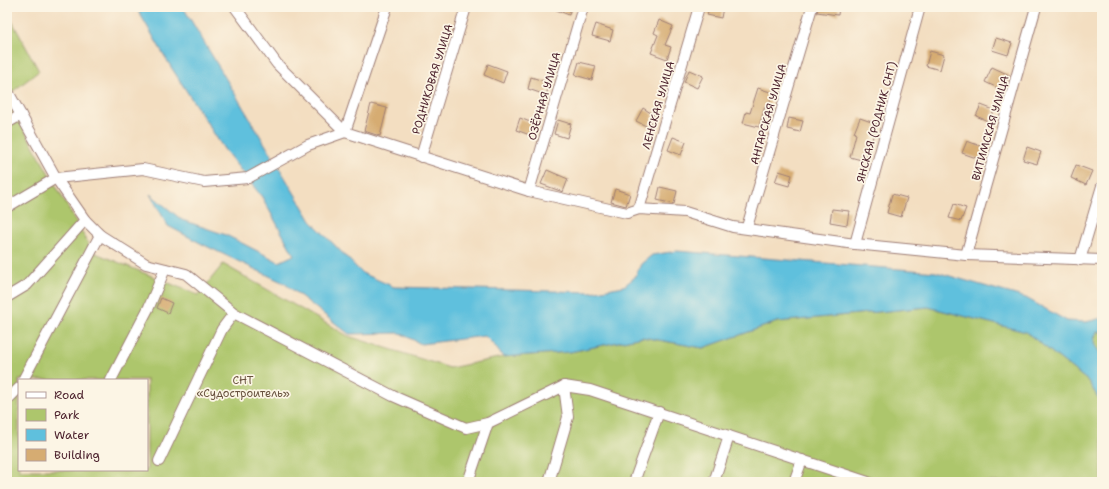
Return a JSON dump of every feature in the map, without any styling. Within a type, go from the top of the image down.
[{"type":"street","points":[[236,7],[277,64],[345,132],[528,191],[627,213],[639,209],[685,212],[733,227],[747,227],[855,244],[966,255],[1102,260]]},
{"type":"street","points":[[345,132],[387,7]]},
{"type":"street","name":"РОДНИКОВАЯ УЛИЦА","points":[[421,157],[466,7]]},
{"type":"street","name":"ОЗЁРНАЯ УЛИЦА","points":[[528,191],[583,7]]},
{"type":"street","name":"ЛЕНСКАЯ УЛИЦА","points":[[639,209],[699,7]]},
{"type":"street","name":"АНГАРСКАЯ УЛИЦА","points":[[747,227],[812,7]]},
{"type":"street","name":"ЯНСКАЯ (РОДНИК СНТ)","points":[[855,244],[920,7]]},
{"type":"street","name":"ВИТИМСКАЯ УЛИЦА","points":[[966,255],[1036,7]]},
{"type":"street","points":[[7,90],[56,178],[85,220],[100,235],[146,264],[186,274],[234,313],[393,396],[466,428],[488,423],[564,386],[590,390],[868,482]]},
{"type":"street","points":[[7,123],[21,115]]},
{"type":"street","points":[[7,207],[56,178],[143,170],[204,182],[248,178],[308,145],[345,132]]},
{"type":"street","points":[[1080,260],[1102,186]]},
{"type":"street","points":[[7,297],[27,285],[85,220]]},
{"type":"street","points":[[24,379],[100,235]]},
{"type":"street","points":[[112,379],[150,307],[166,269]]},
{"type":"street","points":[[159,461],[222,330],[234,313]]},
{"type":"street","points":[[549,482],[568,417],[564,386]]},
{"type":"street","points":[[7,400],[18,389]]},
{"type":"street","points":[[634,482],[659,412]]},
{"type":"street","points":[[468,482],[488,423]]},
{"type":"street","points":[[714,482],[729,436]]},
{"type":"street","points":[[794,482],[802,460]]},
{"type":"green space","points":[[7,12],[39,71],[7,96]]},
{"type":"green space","name":"СНТ «Судостроитель»","points":[[7,99],[93,252],[198,295],[223,264],[348,336],[450,368],[503,357],[570,352],[642,337],[703,348],[777,322],[928,307],[1026,332],[1088,381],[1102,404],[1102,482],[7,482]]},
{"type":"green space","points":[[1097,332],[1102,332],[1102,359],[1094,343]]},
{"type":"water","points":[[136,7],[183,7],[311,221],[362,273],[394,287],[591,292],[624,286],[635,277],[641,264],[652,255],[677,251],[936,272],[1026,298],[1067,321],[1086,322],[1102,318],[1102,332],[1097,332],[1094,343],[1101,354],[1103,362],[1102,404],[1088,381],[1026,332],[928,307],[777,322],[703,348],[642,337],[570,352],[503,357],[485,336],[421,344],[400,333],[349,334],[284,283],[168,226],[150,194],[182,220],[226,235],[279,262],[294,255],[262,197],[224,149],[171,67]]},
{"type":"building","points":[[549,7],[571,7],[569,15]]},
{"type":"building","points":[[709,7],[723,7],[721,18],[707,15]]},
{"type":"building","points":[[818,7],[839,7],[838,15],[817,12]]},
{"type":"building","points":[[659,20],[673,26],[665,45],[671,47],[667,59],[651,53],[658,35],[654,33]]},
{"type":"building","points":[[596,24],[613,30],[610,41],[592,36]]},
{"type":"building","points":[[996,38],[1012,43],[1008,55],[992,50]]},
{"type":"building","points":[[930,51],[944,55],[940,70],[926,66]]},
{"type":"building","points":[[579,62],[596,66],[592,80],[575,75]]},
{"type":"building","points":[[488,64],[507,71],[503,83],[484,75]]},
{"type":"building","points":[[992,67],[1009,75],[1002,90],[985,82]]},
{"type":"building","points":[[689,70],[703,76],[697,88],[684,82]]},
{"type":"building","points":[[531,77],[550,83],[546,95],[528,89]]},
{"type":"building","points":[[758,88],[773,93],[768,107],[765,106],[759,127],[743,123],[746,112],[750,113]]},
{"type":"building","points":[[371,104],[387,108],[380,136],[364,131]]},
{"type":"building","points":[[981,105],[994,110],[990,122],[976,116]]},
{"type":"building","points":[[643,108],[654,115],[648,127],[636,121]]},
{"type":"building","points":[[520,118],[535,124],[530,135],[516,130]]},
{"type":"building","points":[[789,118],[803,121],[800,132],[787,129]]},
{"type":"building","points":[[860,118],[877,124],[865,161],[850,157],[856,134],[854,133]]},
{"type":"building","points":[[558,120],[571,124],[567,138],[554,134]]},
{"type":"building","points":[[673,137],[686,142],[681,155],[668,150]]},
{"type":"building","points":[[967,141],[983,147],[979,159],[962,153]]},
{"type":"building","points":[[1027,147],[1041,152],[1037,164],[1023,160]]},
{"type":"building","points":[[1076,165],[1092,171],[1086,185],[1071,178]]},
{"type":"building","points":[[547,170],[568,179],[563,192],[541,184]]},
{"type":"building","points":[[779,171],[792,175],[789,186],[775,182]]},
{"type":"building","points":[[660,187],[677,191],[674,204],[657,200]]},
{"type":"building","points":[[615,189],[630,194],[626,206],[611,202]]},
{"type":"building","points":[[892,194],[907,198],[901,217],[887,213]]},
{"type":"building","points":[[954,204],[966,208],[961,221],[949,218]]},
{"type":"building","points":[[832,209],[849,211],[847,225],[830,222]]},
{"type":"building","points":[[161,298],[172,303],[168,313],[157,308]]}]
